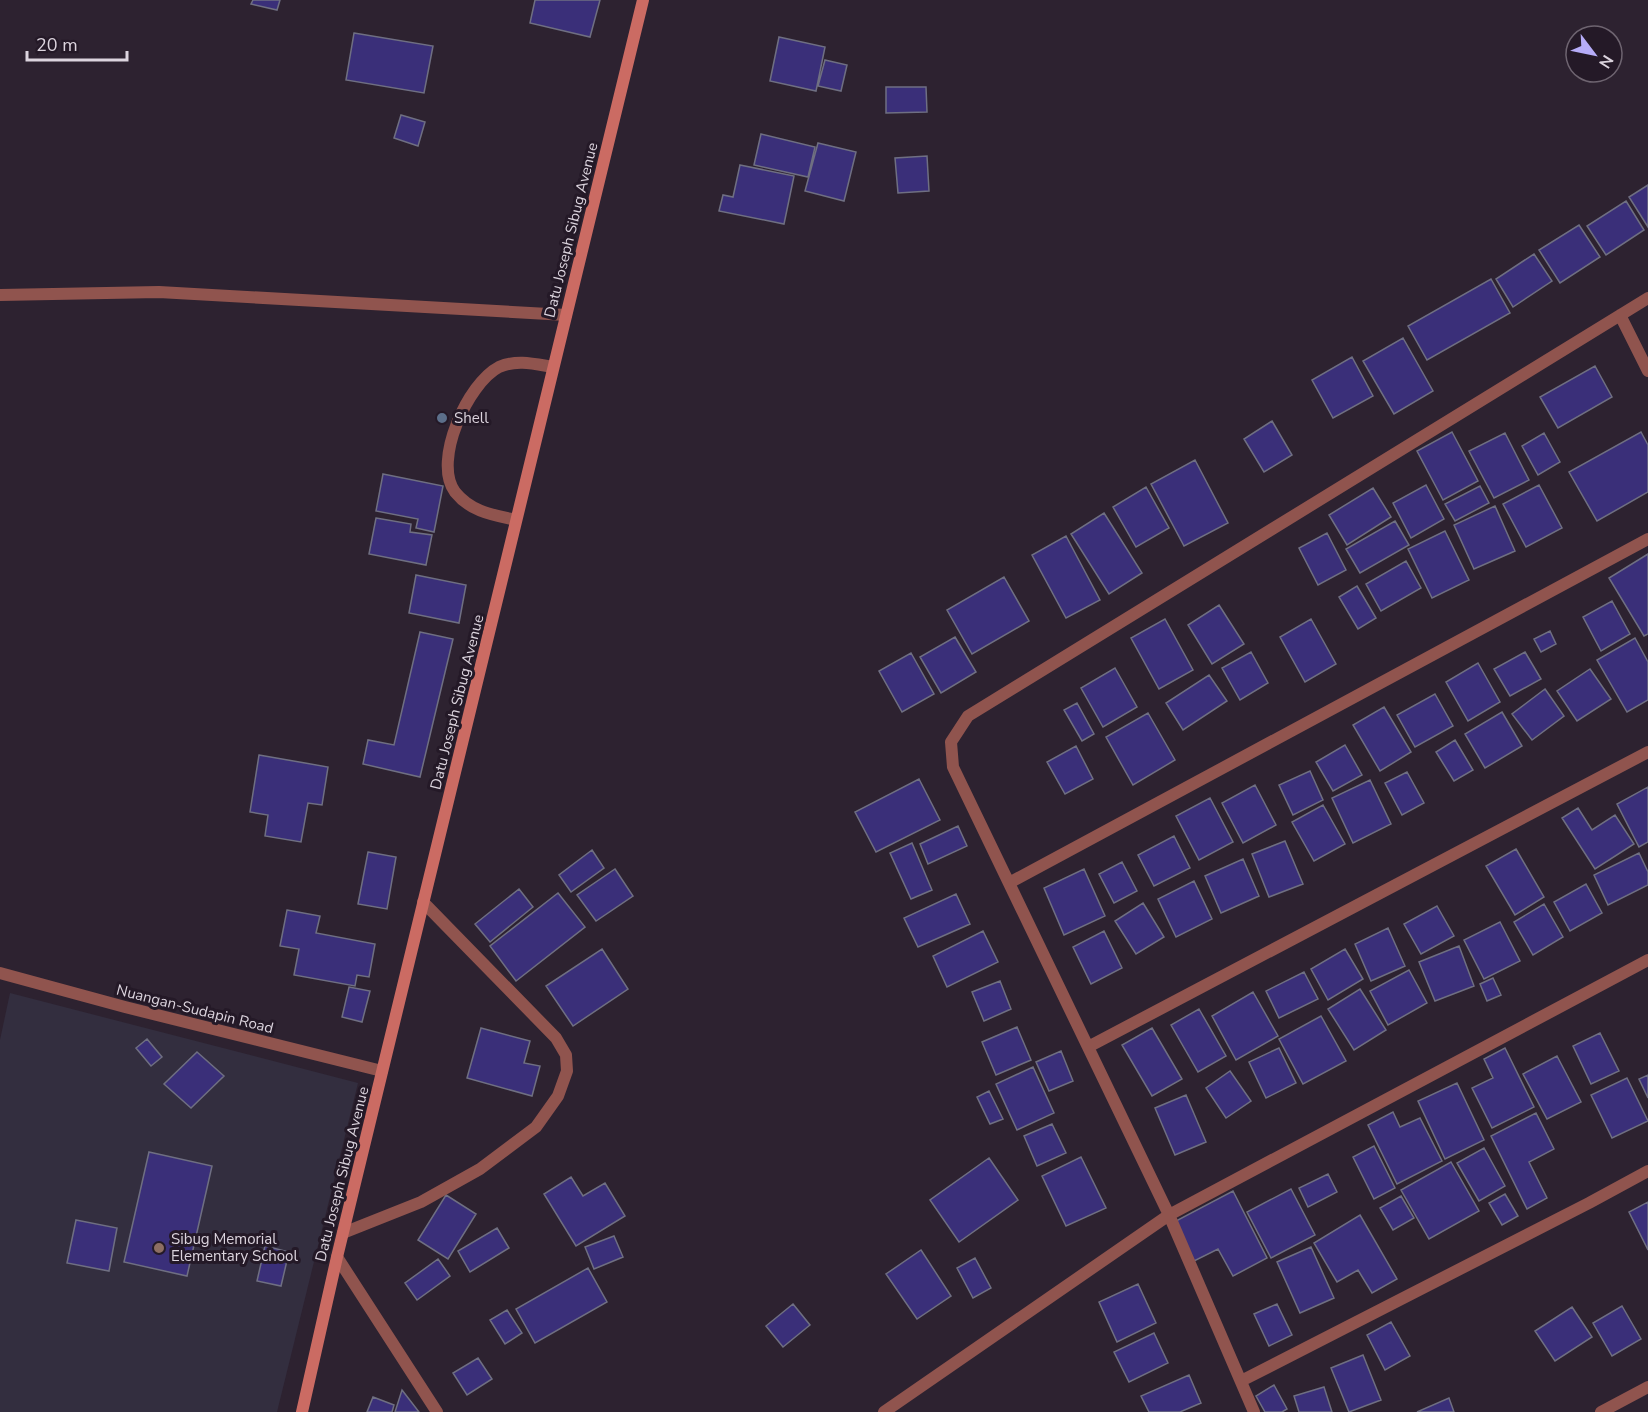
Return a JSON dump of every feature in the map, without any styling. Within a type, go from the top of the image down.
[{"type":"main road","name":"Datu Joseph Sibug Avenue","points":[[302,1412],[337,1257],[643,0]]},
{"type":"street","points":[[0,296],[159,292],[566,315]]},
{"type":"street","points":[[1254,1412],[1169,1215],[953,767],[951,742],[968,716],[1648,298]]},
{"type":"street","points":[[1620,315],[1648,371]]},
{"type":"street","points":[[516,520],[484,513],[468,505],[454,490],[447,472],[451,445],[462,410],[477,386],[498,368],[519,361],[554,367]]},
{"type":"street","points":[[1009,883],[1648,539]]},
{"type":"street","points":[[1088,1047],[1648,752]]},
{"type":"street","points":[[343,1233],[421,1202],[480,1169],[536,1127],[558,1096],[567,1071],[566,1055],[556,1038],[423,902]]},
{"type":"street","points":[[886,1411],[1169,1215],[1648,960]]},
{"type":"street","name":"Nuangan-Sudapin Road","points":[[0,973],[125,1007],[382,1071]]},
{"type":"street","points":[[1241,1381],[1589,1203],[1648,1170]]},
{"type":"street","points":[[337,1257],[437,1412]]},
{"type":"street","points":[[1602,1412],[1648,1387]]},
{"type":"shaded area","name":"Sibug Memorial Elementary School","points":[[10,993],[358,1083],[277,1412],[0,1412],[0,1040]]},
{"type":"building","points":[[253,0],[280,0],[277,10],[251,4]]},
{"type":"building","points":[[535,0],[600,0],[590,37],[530,23]]},
{"type":"building","points":[[354,33],[433,46],[424,93],[346,80]]},
{"type":"building","points":[[779,37],[825,47],[816,91],[770,81]]},
{"type":"building","points":[[825,60],[847,65],[841,91],[818,86]]},
{"type":"building","points":[[886,87],[926,87],[927,112],[886,113]]},
{"type":"building","points":[[401,115],[425,122],[418,146],[394,138]]},
{"type":"building","points":[[761,134],[815,147],[808,177],[754,165]]},
{"type":"building","points":[[818,143],[856,152],[844,201],[805,191]]},
{"type":"building","points":[[927,156],[929,191],[898,193],[895,158]]},
{"type":"building","points":[[740,165],[794,176],[784,224],[719,211],[723,195],[733,197]]},
{"type":"building","points":[[1648,185],[1648,227],[1629,197]]},
{"type":"building","points":[[1626,201],[1644,230],[1606,255],[1587,226]]},
{"type":"building","points":[[1579,225],[1600,257],[1560,283],[1539,250]]},
{"type":"building","points":[[1534,254],[1552,281],[1513,307],[1496,279]]},
{"type":"building","points":[[1491,279],[1510,313],[1427,360],[1408,326]]},
{"type":"building","points":[[1403,338],[1433,391],[1394,414],[1363,361]]},
{"type":"building","points":[[1352,357],[1373,396],[1333,418],[1312,380]]},
{"type":"building","points":[[1595,366],[1612,397],[1558,428],[1540,397]]},
{"type":"building","points":[[1272,421],[1292,455],[1264,472],[1244,439]]},
{"type":"building","points":[[1452,432],[1478,481],[1443,500],[1417,451]]},
{"type":"building","points":[[1641,432],[1648,445],[1648,492],[1597,521],[1569,472]]},
{"type":"building","points":[[1505,433],[1529,480],[1494,498],[1469,451]]},
{"type":"building","points":[[1544,433],[1560,462],[1538,475],[1522,446]]},
{"type":"building","points":[[1195,460],[1228,523],[1184,546],[1151,484]]},
{"type":"building","points":[[383,474],[443,486],[434,532],[416,528],[418,519],[376,511]]},
{"type":"building","points":[[1426,485],[1444,519],[1411,538],[1393,503]]},
{"type":"building","points":[[1539,485],[1562,528],[1526,547],[1503,504]]},
{"type":"building","points":[[1480,486],[1489,503],[1455,521],[1445,504]]},
{"type":"building","points":[[1146,487],[1169,528],[1136,547],[1113,507]]},
{"type":"building","points":[[1373,488],[1391,517],[1347,545],[1329,515]]},
{"type":"building","points":[[1495,506],[1515,551],[1474,569],[1454,525]]},
{"type":"building","points":[[1104,513],[1142,573],[1109,594],[1071,534]]},
{"type":"building","points":[[376,518],[411,524],[410,532],[432,535],[426,565],[369,554]]},
{"type":"building","points":[[1395,521],[1409,545],[1360,573],[1346,549]]},
{"type":"building","points":[[1445,531],[1469,580],[1432,598],[1408,549]]},
{"type":"building","points":[[1327,533],[1346,570],[1318,585],[1299,548]]},
{"type":"building","points":[[1066,536],[1100,600],[1066,618],[1032,555]]},
{"type":"building","points":[[1648,554],[1648,634],[1644,636],[1609,578]]},
{"type":"building","points":[[1406,561],[1421,588],[1381,611],[1366,584]]},
{"type":"building","points":[[416,575],[466,585],[459,623],[409,613]]},
{"type":"building","points":[[1004,577],[1029,621],[972,654],[947,610]]},
{"type":"building","points":[[1357,586],[1376,618],[1358,629],[1339,597]]},
{"type":"building","points":[[1612,601],[1630,634],[1601,651],[1583,617]]},
{"type":"building","points":[[1219,605],[1244,644],[1212,664],[1188,625]]},
{"type":"building","points":[[1165,619],[1193,670],[1159,689],[1131,638]]},
{"type":"building","points":[[1311,619],[1336,664],[1305,682],[1280,637]]},
{"type":"building","points":[[1550,631],[1556,644],[1541,652],[1534,639]]},
{"type":"building","points":[[420,632],[453,639],[420,777],[363,764],[368,740],[394,745]]},
{"type":"building","points":[[955,637],[976,672],[941,693],[920,657]]},
{"type":"building","points":[[1635,638],[1648,662],[1648,700],[1627,712],[1597,660]]},
{"type":"building","points":[[1251,652],[1268,683],[1240,700],[1222,668]]},
{"type":"building","points":[[1525,652],[1541,679],[1510,696],[1494,669]]},
{"type":"building","points":[[911,653],[934,694],[902,712],[879,671]]},
{"type":"building","points":[[1478,663],[1500,702],[1468,721],[1446,682]]},
{"type":"building","points":[[1115,668],[1137,707],[1103,727],[1081,688]]},
{"type":"building","points":[[1590,669],[1611,699],[1577,721],[1557,691]]},
{"type":"building","points":[[1209,675],[1227,701],[1183,730],[1166,703]]},
{"type":"building","points":[[1545,689],[1564,716],[1532,740],[1512,714]]},
{"type":"building","points":[[1435,694],[1453,726],[1415,747],[1397,715]]},
{"type":"building","points":[[1077,703],[1094,734],[1082,741],[1064,710]]},
{"type":"building","points":[[1384,707],[1411,752],[1380,771],[1353,725]]},
{"type":"building","points":[[1502,712],[1522,746],[1485,768],[1465,734]]},
{"type":"building","points":[[1148,713],[1175,760],[1133,785],[1106,737]]},
{"type":"building","points":[[1455,740],[1473,770],[1454,781],[1436,752]]},
{"type":"building","points":[[1345,745],[1362,775],[1333,791],[1316,762]]},
{"type":"building","points":[[1076,746],[1093,779],[1065,794],[1047,762]]},
{"type":"building","points":[[259,755],[328,767],[322,805],[308,803],[301,842],[265,836],[268,815],[250,812]]},
{"type":"building","points":[[1310,771],[1323,800],[1293,815],[1279,785]]},
{"type":"building","points":[[1407,772],[1424,803],[1402,815],[1385,783]]},
{"type":"building","points":[[919,779],[940,820],[876,852],[855,812]]},
{"type":"building","points":[[1370,780],[1391,824],[1353,843],[1332,798]]},
{"type":"building","points":[[1255,785],[1276,825],[1243,843],[1222,803]]},
{"type":"building","points":[[1648,787],[1648,842],[1639,847],[1617,804]]},
{"type":"building","points":[[1210,798],[1233,842],[1199,860],[1176,816]]},
{"type":"building","points":[[1323,805],[1345,844],[1314,861],[1292,822]]},
{"type":"building","points":[[1578,808],[1592,830],[1615,815],[1634,844],[1595,869],[1562,818]]},
{"type":"building","points":[[958,826],[967,846],[928,864],[920,844]]},
{"type":"building","points":[[1174,836],[1190,868],[1154,886],[1138,855]]},
{"type":"building","points":[[1285,841],[1303,884],[1269,897],[1252,854]]},
{"type":"building","points":[[912,843],[932,890],[911,899],[890,853]]},
{"type":"building","points":[[1516,849],[1544,897],[1515,915],[1486,866]]},
{"type":"building","points":[[592,850],[604,868],[571,892],[559,875]]},
{"type":"building","points":[[368,852],[396,857],[387,909],[358,904]]},
{"type":"building","points":[[1639,853],[1648,872],[1648,885],[1608,905],[1594,875]]},
{"type":"building","points":[[1243,859],[1259,896],[1221,913],[1205,876]]},
{"type":"building","points":[[1122,862],[1137,891],[1114,903],[1099,874]]},
{"type":"building","points":[[615,869],[633,896],[596,921],[577,895]]},
{"type":"building","points":[[1084,869],[1105,916],[1064,935],[1044,888]]},
{"type":"building","points":[[1194,881],[1212,919],[1176,937],[1158,899]]},
{"type":"building","points":[[1586,884],[1602,913],[1570,931],[1554,902]]},
{"type":"building","points":[[519,889],[533,907],[490,942],[475,924]]},
{"type":"building","points":[[558,893],[585,927],[516,981],[490,946]]},
{"type":"building","points":[[956,894],[970,924],[918,947],[904,918]]},
{"type":"building","points":[[1143,903],[1164,937],[1136,954],[1115,921]]},
{"type":"building","points":[[1544,904],[1563,937],[1533,955],[1514,922]]},
{"type":"building","points":[[1437,906],[1454,936],[1421,954],[1404,924]]},
{"type":"building","points":[[287,910],[320,916],[316,933],[375,944],[369,977],[357,975],[355,986],[294,975],[299,949],[280,946]]},
{"type":"building","points":[[1500,922],[1520,961],[1484,979],[1464,940]]},
{"type":"building","points":[[1388,928],[1405,966],[1371,981],[1355,944]]},
{"type":"building","points":[[983,931],[998,962],[947,987],[933,956]]},
{"type":"building","points":[[1104,931],[1122,968],[1091,984],[1073,947]]},
{"type":"building","points":[[1459,946],[1474,986],[1435,1001],[1419,962]]},
{"type":"building","points":[[602,949],[628,989],[573,1026],[546,986]]},
{"type":"building","points":[[1345,949],[1363,979],[1328,1000],[1311,969]]},
{"type":"building","points":[[1409,970],[1427,1003],[1388,1025],[1370,991]]},
{"type":"building","points":[[1304,972],[1318,999],[1279,1018],[1266,991]]},
{"type":"building","points":[[1493,978],[1501,995],[1487,1001],[1480,984]]},
{"type":"building","points":[[1000,981],[1011,1009],[984,1021],[972,992]]},
{"type":"building","points":[[349,987],[370,991],[362,1022],[342,1017]]},
{"type":"building","points":[[1360,989],[1386,1030],[1354,1050],[1328,1009]]},
{"type":"building","points":[[1253,992],[1278,1036],[1236,1060],[1212,1016]]},
{"type":"building","points":[[1199,1009],[1226,1056],[1198,1072],[1171,1025]]},
{"type":"building","points":[[1321,1016],[1346,1061],[1303,1084],[1279,1039]]},
{"type":"building","points":[[1017,1027],[1031,1060],[996,1075],[982,1042]]},
{"type":"building","points":[[481,1028],[530,1041],[524,1063],[540,1066],[532,1096],[467,1078]]},
{"type":"building","points":[[1152,1028],[1182,1079],[1152,1096],[1122,1045]]},
{"type":"building","points":[[1600,1033],[1619,1071],[1591,1084],[1573,1046]]},
{"type":"building","points":[[147,1039],[162,1057],[151,1066],[136,1048]]},
{"type":"building","points":[[1279,1048],[1296,1083],[1266,1098],[1249,1062]]},
{"type":"building","points":[[1505,1048],[1534,1107],[1492,1128],[1472,1088],[1493,1078],[1484,1059]]},
{"type":"building","points":[[1061,1051],[1073,1081],[1049,1091],[1036,1062]]},
{"type":"building","points":[[197,1052],[224,1076],[191,1108],[164,1084]]},
{"type":"building","points":[[1557,1056],[1581,1102],[1547,1119],[1523,1074]]},
{"type":"building","points":[[1033,1067],[1054,1113],[1017,1130],[996,1084]]},
{"type":"building","points":[[1230,1071],[1251,1101],[1226,1118],[1206,1088]]},
{"type":"building","points":[[1648,1075],[1648,1098],[1639,1079]]},
{"type":"building","points":[[1627,1078],[1648,1121],[1612,1138],[1591,1095]]},
{"type":"building","points":[[1457,1083],[1484,1140],[1445,1159],[1418,1101]]},
{"type":"building","points":[[989,1091],[1003,1119],[990,1124],[977,1097]]},
{"type":"building","points":[[1186,1095],[1206,1142],[1175,1155],[1155,1108]]},
{"type":"building","points":[[1393,1112],[1400,1127],[1420,1118],[1442,1161],[1397,1184],[1368,1125]]},
{"type":"building","points":[[1536,1113],[1554,1149],[1529,1162],[1547,1198],[1527,1209],[1491,1136]]},
{"type":"building","points":[[1052,1124],[1066,1153],[1037,1166],[1024,1136]]},
{"type":"building","points":[[1374,1146],[1395,1188],[1374,1199],[1353,1157]]},
{"type":"building","points":[[1484,1148],[1505,1186],[1479,1201],[1457,1163]]},
{"type":"building","points":[[149,1152],[212,1166],[187,1276],[124,1262]]},
{"type":"building","points":[[1081,1157],[1106,1208],[1066,1226],[1042,1176]]},
{"type":"building","points":[[989,1158],[1018,1200],[959,1242],[930,1200]]},
{"type":"building","points":[[1451,1162],[1479,1211],[1429,1239],[1401,1190]]},
{"type":"building","points":[[1328,1174],[1337,1192],[1308,1207],[1299,1188]]},
{"type":"building","points":[[571,1177],[583,1196],[605,1183],[625,1216],[576,1246],[544,1194]]},
{"type":"building","points":[[1291,1189],[1315,1235],[1271,1258],[1247,1212]]},
{"type":"building","points":[[1233,1191],[1267,1258],[1233,1276],[1218,1249],[1194,1261],[1174,1222]]},
{"type":"building","points":[[1505,1194],[1518,1216],[1502,1225],[1489,1203]]},
{"type":"building","points":[[446,1195],[476,1214],[448,1259],[418,1240]]},
{"type":"building","points":[[1401,1196],[1414,1218],[1393,1230],[1380,1208]]},
{"type":"building","points":[[1648,1202],[1648,1250],[1629,1212]]},
{"type":"building","points":[[1360,1215],[1397,1279],[1372,1293],[1358,1270],[1337,1282],[1314,1243]]},
{"type":"building","points":[[76,1220],[117,1228],[109,1271],[67,1263]]},
{"type":"building","points":[[497,1228],[509,1248],[470,1272],[458,1251]]},
{"type":"building","points":[[614,1236],[623,1257],[594,1269],[585,1247]]},
{"type":"building","points":[[265,1246],[289,1252],[281,1286],[257,1281]]},
{"type":"building","points":[[1311,1247],[1334,1298],[1300,1313],[1277,1262]]},
{"type":"building","points":[[921,1250],[951,1296],[917,1319],[886,1274]]},
{"type":"building","points":[[975,1258],[991,1288],[973,1298],[957,1268]]},
{"type":"building","points":[[438,1259],[450,1276],[417,1300],[405,1283]]},
{"type":"building","points":[[588,1268],[607,1302],[535,1343],[516,1309]]},
{"type":"building","points":[[1138,1284],[1156,1323],[1117,1342],[1099,1302]]},
{"type":"building","points":[[793,1304],[810,1325],[783,1347],[766,1326]]},
{"type":"building","points":[[1277,1304],[1292,1335],[1269,1346],[1254,1314]]},
{"type":"building","points":[[1622,1306],[1641,1339],[1612,1356],[1593,1323]]},
{"type":"building","points":[[1572,1307],[1592,1337],[1555,1361],[1535,1331]]},
{"type":"building","points":[[507,1310],[522,1333],[505,1344],[490,1320]]},
{"type":"building","points":[[1391,1322],[1410,1356],[1385,1370],[1367,1335]]},
{"type":"building","points":[[1154,1333],[1168,1363],[1129,1382],[1114,1352]]},
{"type":"building","points":[[1363,1355],[1381,1400],[1349,1412],[1331,1368]]},
{"type":"building","points":[[478,1358],[492,1379],[467,1395],[453,1373]]},
{"type":"building","points":[[1189,1375],[1201,1403],[1180,1412],[1149,1412],[1141,1396]]},
{"type":"building","points":[[1274,1385],[1287,1409],[1282,1412],[1265,1412],[1256,1396]]},
{"type":"building","points":[[1324,1387],[1332,1412],[1299,1412],[1294,1396]]},
{"type":"building","points":[[402,1390],[419,1412],[395,1412]]},
{"type":"building","points":[[373,1397],[394,1405],[392,1412],[367,1412]]},
{"type":"building","points":[[1449,1398],[1454,1412],[1417,1412]]},
{"type":"place","name":"Shell","points":[[442,418]]},
{"type":"place","name":"Sibug Memorial Elementary School","points":[[159,1248]]}]
